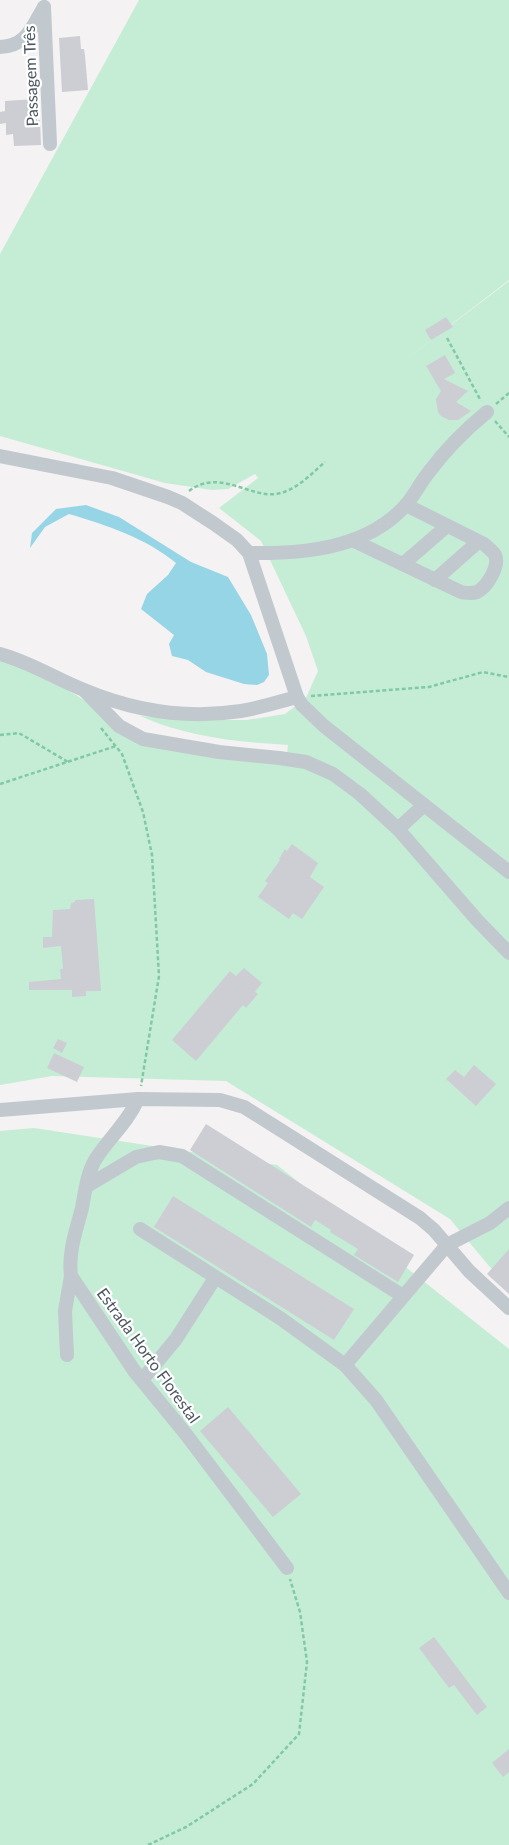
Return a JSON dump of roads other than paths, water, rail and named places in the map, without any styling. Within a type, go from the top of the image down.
[{"type":"street","points":[[0,47],[15,45],[23,40],[46,4]]},
{"type":"street","name":"Passagem Três","points":[[46,4],[50,144]]},
{"type":"street","points":[[249,553],[292,553],[315,550],[352,540],[389,522],[406,506],[443,452],[463,431],[487,412]]},
{"type":"street","points":[[0,456],[112,478],[182,503],[228,533],[249,553],[297,697],[312,715],[509,872]]},
{"type":"street","points":[[352,540],[461,592],[470,594],[478,592],[497,565],[496,557],[491,550],[406,506]]},
{"type":"street","points":[[403,564],[447,526]]},
{"type":"street","points":[[436,580],[478,542]]},
{"type":"street","points":[[0,654],[33,666],[80,689],[133,706],[170,713],[211,714],[243,711],[297,697]]},
{"type":"street","points":[[80,689],[119,726],[143,739],[219,752],[306,762],[333,774],[360,794],[398,830],[477,920],[509,953]]},
{"type":"street","points":[[398,830],[424,805]]},
{"type":"street","points":[[0,1110],[138,1099],[220,1100],[244,1107],[420,1218],[434,1230],[468,1271],[509,1308]]},
{"type":"street","points":[[66,1355],[65,1312],[71,1276],[69,1262],[86,1186],[94,1162],[130,1114],[138,1099]]},
{"type":"street","points":[[86,1186],[136,1157],[159,1152],[182,1156],[404,1296]]},
{"type":"street","points":[[344,1365],[446,1245],[490,1223],[509,1208]]},
{"type":"street","points":[[140,1229],[280,1318],[344,1365],[381,1407],[509,1593]]},
{"type":"street","name":"Estrada Horto Florestal","points":[[71,1276],[142,1380],[287,1568]]},
{"type":"street","points":[[142,1380],[176,1339],[215,1278]]},
{"type":"water","points":[[86,505],[119,517],[191,562],[228,577],[251,615],[267,654],[269,675],[264,682],[257,685],[244,684],[206,672],[188,660],[172,656],[169,644],[174,635],[141,609],[147,594],[168,575],[176,563],[152,546],[111,528],[69,514],[45,527],[30,548],[32,533],[56,509]]}]
